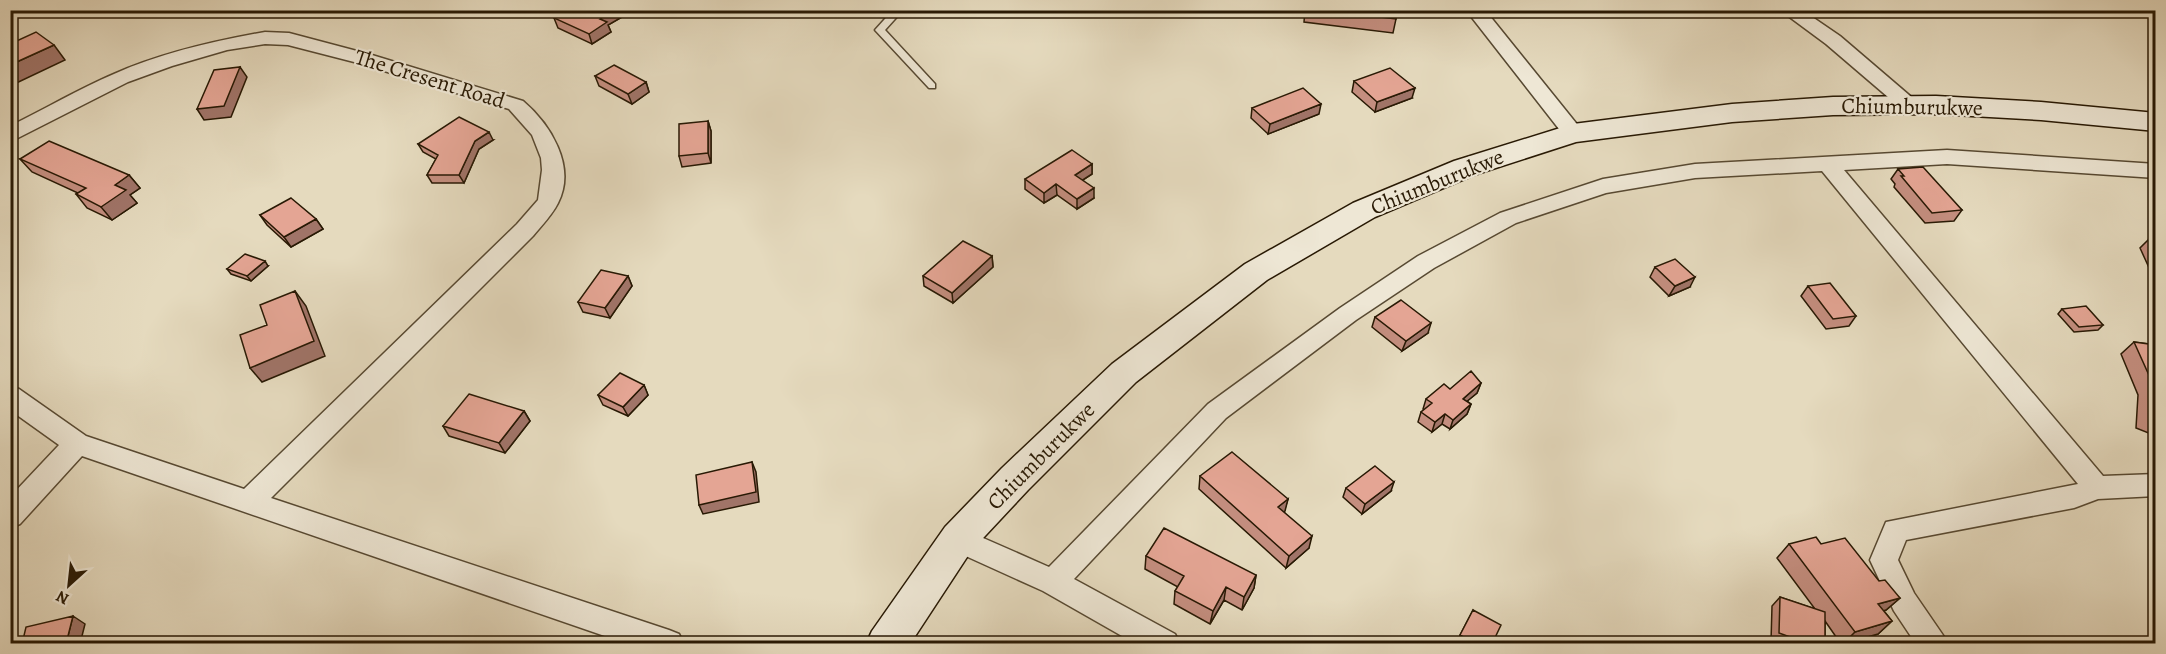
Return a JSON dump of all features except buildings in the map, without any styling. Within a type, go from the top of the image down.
[{"type":"street","points":[[1475,10],[1573,133]]},
{"type":"street","points":[[1789,10],[1833,40],[1909,105]]},
{"type":"street","name":"The Cresent Road","points":[[10,135],[121,78],[165,62],[225,45],[265,38],[289,39],[365,59],[516,105],[530,116],[546,142],[556,170],[550,198],[525,230],[249,502]]},
{"type":"street","name":"Chiumburukwe","points":[[886,644],[958,539],[1015,479],[1124,374],[1256,272],[1364,210],[1464,168],[1573,133],[1732,113],[1833,106],[1909,105],[2041,111],[2153,125]]},
{"type":"street","points":[[1053,582],[1217,411],[1348,314],[1426,262],[1508,218],[1603,186],[1695,171],[1947,157],[2156,171]]},
{"type":"street","points":[[1826,162],[2097,488]]},
{"type":"street","points":[[10,396],[77,444],[669,644]]},
{"type":"street","points":[[10,516],[77,444]]},
{"type":"street","points":[[1934,644],[1904,602],[1884,560],[1896,530],[1998,513],[2074,496],[2097,488],[2156,485]]},
{"type":"street","points":[[958,539],[1053,582],[1165,644]]},
{"type":"lane","points":[[899,10],[880,30],[932,86]]}]
